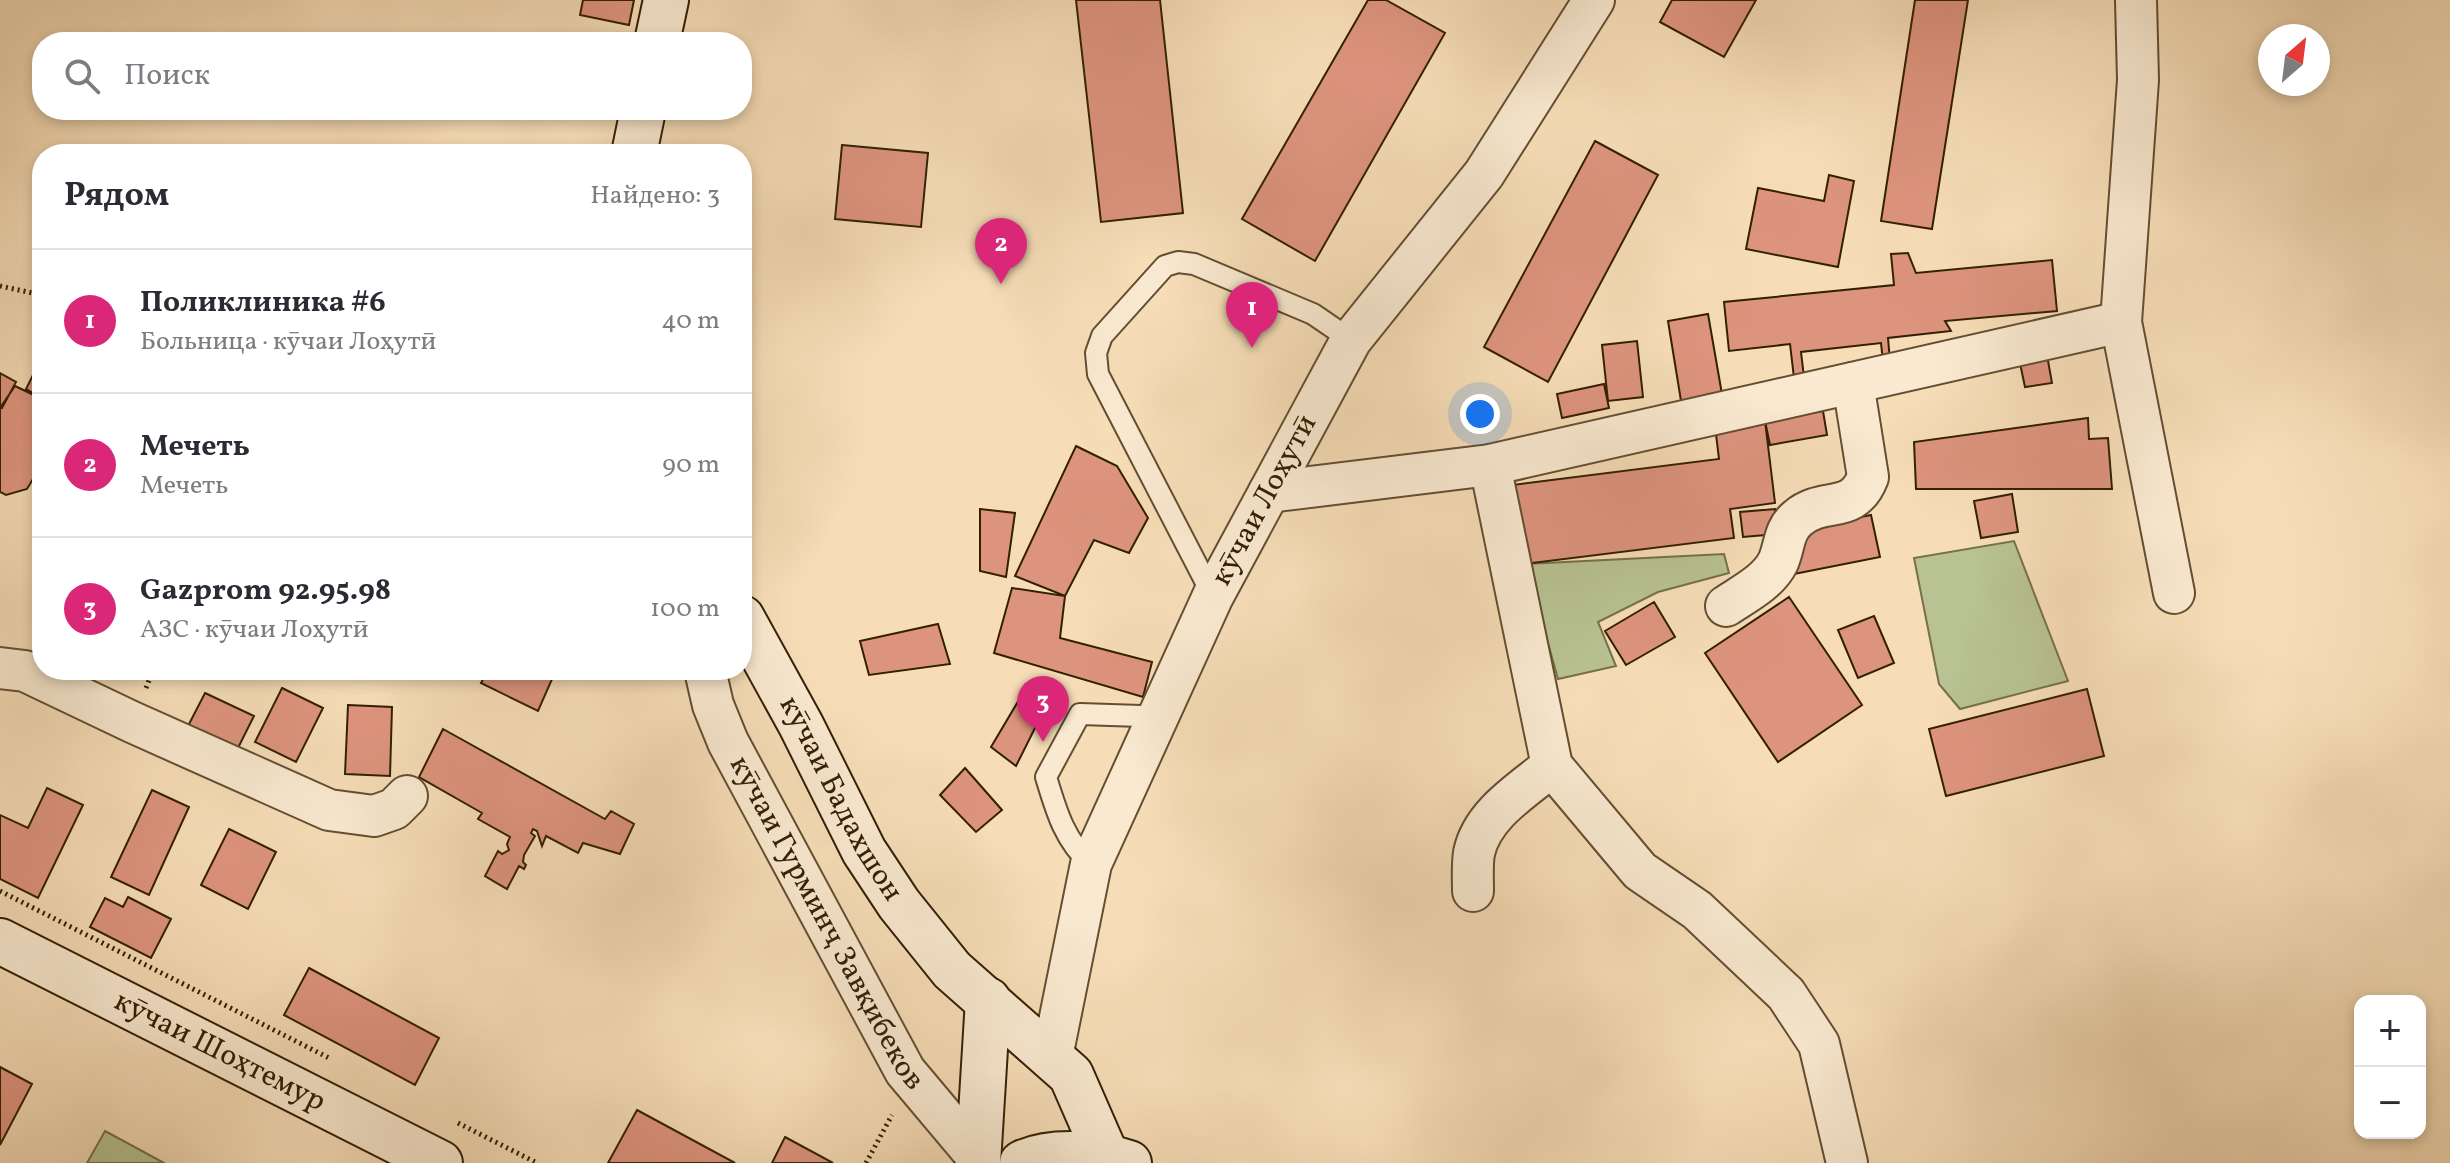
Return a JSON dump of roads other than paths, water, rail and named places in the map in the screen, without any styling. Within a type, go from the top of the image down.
[{"type":"main road","points":[[659,32],[666,0]]},
{"type":"main road","points":[[636,144],[641,120]]},
{"type":"main road","name":"кӯчаи Бадахшон","points":[[752,636],[864,851],[899,904],[952,970],[988,1000]]},
{"type":"main road","name":"кӯчаи Шоҳтемур","points":[[0,941],[440,1163]]},
{"type":"main road","points":[[988,1000],[1071,1075],[1118,1159]]},
{"type":"main road","points":[[978,1161],[988,1000]]},
{"type":"main road","points":[[1022,1163],[1037,1156],[1118,1159]]},
{"type":"street","name":"кӯчаи Лоҳутӣ","points":[[1052,1057],[1091,864],[1213,596],[1351,340],[1484,174],[1594,0]]},
{"type":"street","points":[[2136,0],[2138,80],[2121,322],[2174,593]]},
{"type":"street","points":[[1269,492],[1490,465],[2121,322]]},
{"type":"street","points":[[1726,606],[1760,583],[1772,570],[1779,561],[1785,536],[1800,516],[1853,501],[1863,491],[1868,477],[1853,383]]},
{"type":"street","points":[[1490,465],[1552,766],[1640,871],[1697,910],[1786,994],[1819,1044],[1847,1163]]},
{"type":"street","points":[[0,668],[32,674]]},
{"type":"street","points":[[44,680],[329,810],[374,816],[394,809],[407,796]]},
{"type":"street","name":"кӯчаи Гурминҷ Завқибеков","points":[[707,680],[713,705],[728,742],[905,1071],[978,1161]]},
{"type":"street","points":[[1473,891],[1473,855],[1480,834],[1490,819],[1552,766]]},
{"type":"lane","points":[[1213,596],[1098,374],[1096,353],[1102,336],[1165,266],[1178,262],[1194,264],[1313,314],[1351,340]]},
{"type":"lane","points":[[1091,864],[1077,851],[1055,811],[1046,777],[1080,714],[1141,716],[1156,720]]},
{"type":"place","name":"Мечеть","points":[[1001,284]]},
{"type":"place","name":"Поликлиника #6","points":[[1252,348]]},
{"type":"place","name":"Gazprom 92.95.98","points":[[1043,742]]}]
